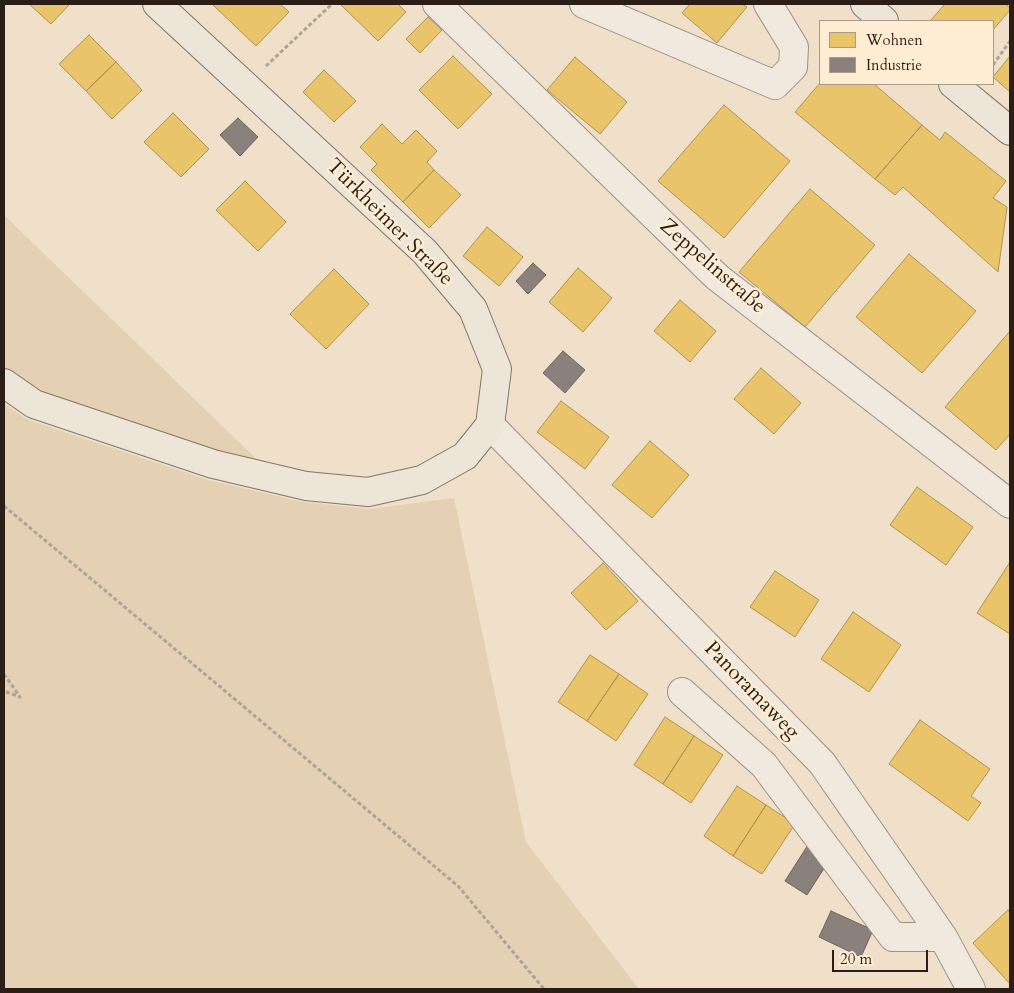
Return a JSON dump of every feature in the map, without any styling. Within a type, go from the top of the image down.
[{"type":"main road","name":"Türkheimer Straße","points":[[157,4],[425,252],[473,309],[497,369],[490,425]]},
{"type":"main road","points":[[865,4],[883,20]]},
{"type":"main road","points":[[954,85],[1010,131]]},
{"type":"main road","points":[[4,383],[34,404],[213,464],[306,486],[368,492],[422,480],[465,456],[490,425]]},
{"type":"street","name":"Zeppelinstraße","points":[[436,4],[718,277],[1010,504]]},
{"type":"street","points":[[584,4],[775,85],[793,66],[794,47],[768,4]]},
{"type":"street","name":"Panoramaweg","points":[[490,425],[822,763],[943,937],[971,989]]},
{"type":"street","points":[[682,692],[764,765],[893,937],[943,937]]},
{"type":"path","points":[[246,85],[332,4]]},
{"type":"path","points":[[994,64],[1010,41]]},
{"type":"path","points":[[4,506],[458,886],[544,989]]},
{"type":"path","points":[[4,674],[20,697],[4,691]]},
{"type":"shaded area","points":[[4,215],[276,478],[4,381]]},
{"type":"shaded area","points":[[4,403],[26,419],[208,480],[303,502],[369,509],[454,498],[526,842],[639,989],[4,989]]},
{"type":"building: Wohnen","points":[[29,4],[70,4],[51,24]]},
{"type":"building: Wohnen","points":[[212,4],[280,4],[289,12],[256,46]]},
{"type":"building: Wohnen","points":[[340,4],[398,4],[406,12],[378,41]]},
{"type":"building: Wohnen","points":[[690,4],[742,4],[747,7],[717,43],[682,13]]},
{"type":"building: Wohnen","points":[[945,4],[1005,4],[1010,8],[994,29],[994,20],[931,20]]},
{"type":"building: Wohnen","points":[[428,17],[442,30],[420,53],[406,39]]},
{"type":"building: Wohnen","points":[[89,35],[116,62],[86,91],[59,64]]},
{"type":"building: Wohnen","points":[[453,56],[492,94],[458,129],[419,90]]},
{"type":"building: Wohnen","points":[[1010,56],[1010,92],[994,76]]},
{"type":"building: Wohnen","points":[[575,57],[627,102],[600,134],[547,90]]},
{"type":"building: Wohnen","points":[[116,62],[142,90],[112,119],[86,91]]},
{"type":"building: Wohnen","points":[[324,70],[356,101],[334,122],[303,92]]},
{"type":"building: Wohnen","points":[[819,84],[875,85],[922,125],[875,179],[795,112]]},
{"type":"building: Wohnen","points":[[724,105],[790,161],[724,238],[658,181]]},
{"type":"building: Wohnen","points":[[173,113],[209,149],[181,177],[144,142]]},
{"type":"building: Wohnen","points":[[382,124],[402,144],[416,130],[437,151],[427,162],[434,170],[403,202],[371,170],[377,164],[360,147]]},
{"type":"building: Wohnen","points":[[922,125],[940,140],[945,132],[1006,181],[993,198],[1007,207],[998,272],[903,187],[895,195],[875,179]]},
{"type":"building: Wohnen","points":[[434,170],[461,195],[429,228],[403,202]]},
{"type":"building: Wohnen","points":[[245,181],[286,222],[258,251],[216,210]]},
{"type":"building: Wohnen","points":[[810,189],[875,245],[805,327],[739,272]]},
{"type":"building: Wohnen","points":[[487,227],[523,257],[499,286],[463,256]]},
{"type":"building: Wohnen","points":[[909,254],[976,311],[922,373],[856,317]]},
{"type":"building: Wohnen","points":[[578,268],[612,298],[583,332],[549,302]]},
{"type":"building: Wohnen","points":[[334,269],[369,304],[326,349],[290,314]]},
{"type":"building: Wohnen","points":[[680,300],[716,331],[690,362],[654,331]]},
{"type":"building: Wohnen","points":[[1010,331],[1010,434],[996,450],[945,407]]},
{"type":"building: Wohnen","points":[[761,368],[801,403],[774,434],[734,399]]},
{"type":"building: Wohnen","points":[[561,401],[609,437],[585,469],[537,432]]},
{"type":"building: Wohnen","points":[[650,441],[689,475],[652,518],[612,485]]},
{"type":"building: Wohnen","points":[[917,487],[973,527],[946,565],[890,525]]},
{"type":"building: Wohnen","points":[[1010,562],[1010,634],[977,613]]},
{"type":"building: Wohnen","points":[[603,563],[638,601],[606,630],[571,593]]},
{"type":"building: Wohnen","points":[[775,571],[819,600],[795,637],[750,607]]},
{"type":"building: Wohnen","points":[[853,612],[901,645],[869,692],[821,659]]},
{"type":"building: Wohnen","points":[[590,655],[619,674],[587,721],[558,702]]},
{"type":"building: Wohnen","points":[[619,674],[648,694],[616,741],[587,721]]},
{"type":"building: Wohnen","points":[[665,717],[694,736],[663,784],[634,765]]},
{"type":"building: Wohnen","points":[[920,720],[990,769],[971,796],[981,803],[968,821],[889,764]]},
{"type":"building: Wohnen","points":[[694,736],[723,755],[691,803],[663,784]]},
{"type":"building: Wohnen","points":[[737,786],[766,805],[733,856],[704,836]]},
{"type":"building: Wohnen","points":[[766,805],[795,824],[762,874],[733,856]]},
{"type":"building: Wohnen","points":[[1008,910],[1010,913],[1010,984],[973,943]]},
{"type":"building: Industrie","points":[[238,118],[258,137],[240,156],[220,135]]},
{"type":"building: Industrie","points":[[533,263],[546,275],[528,294],[516,281]]},
{"type":"building: Industrie","points":[[563,351],[585,370],[565,393],[543,373]]},
{"type":"building: Industrie","points":[[808,845],[830,859],[807,895],[785,881]]},
{"type":"building: Industrie","points":[[831,911],[873,930],[861,957],[819,937]]}]
